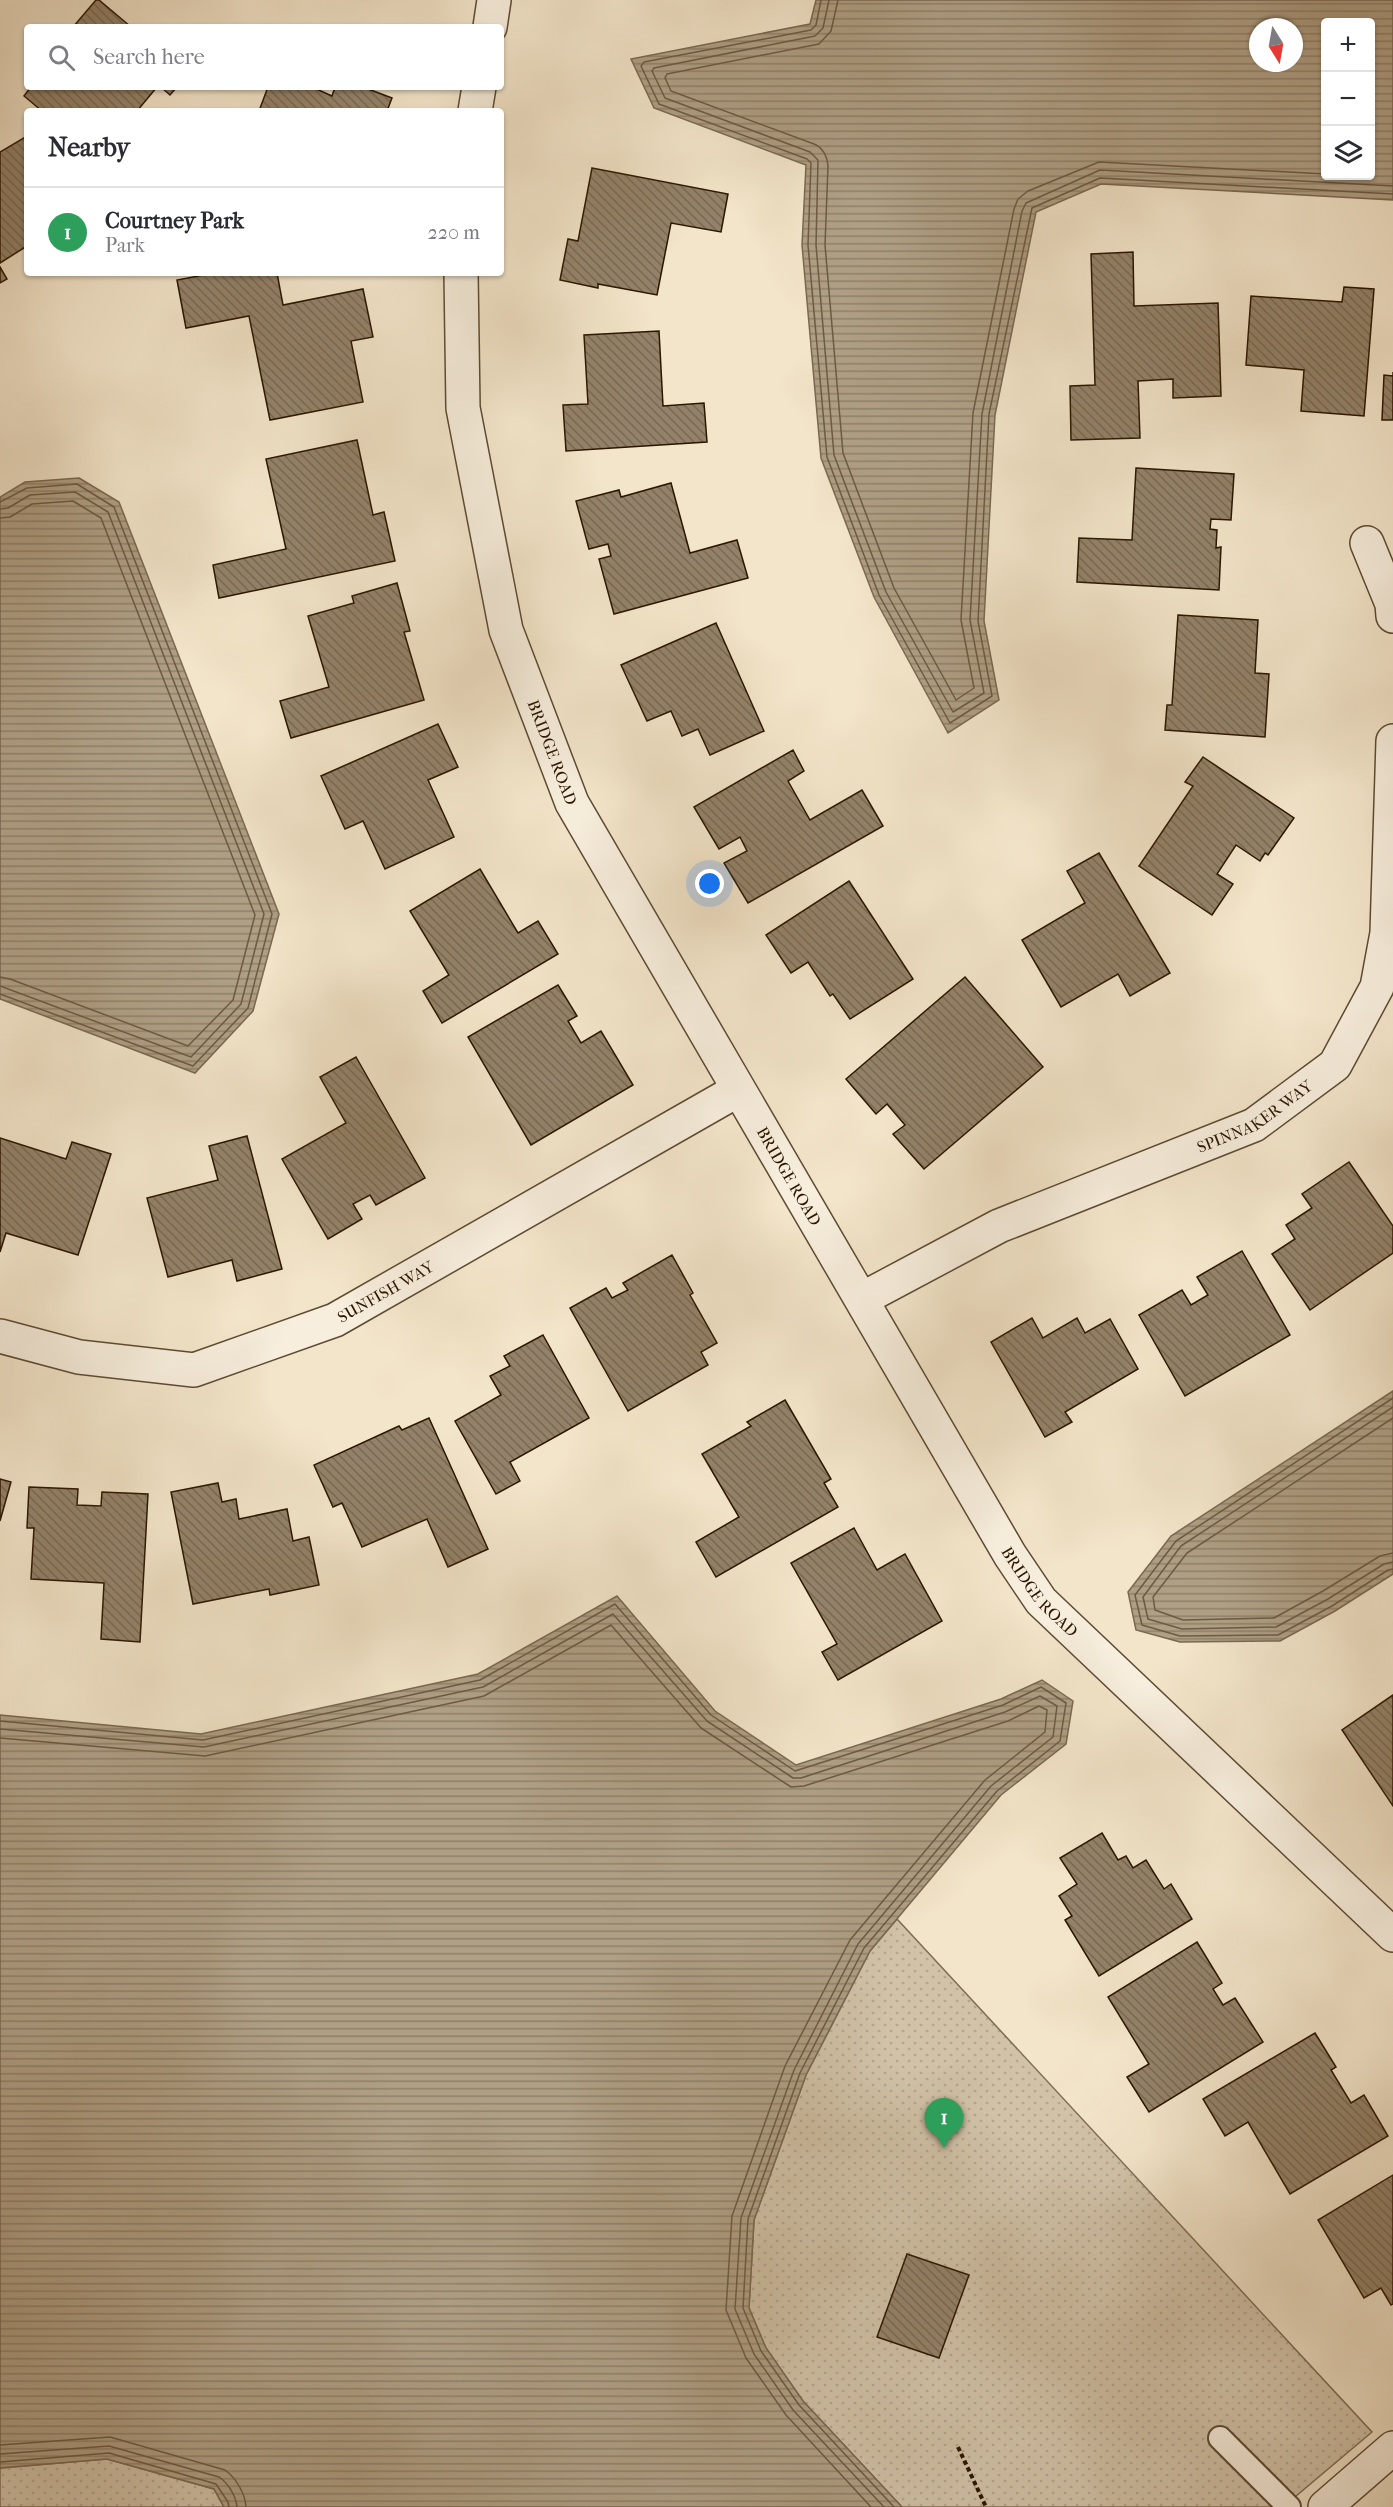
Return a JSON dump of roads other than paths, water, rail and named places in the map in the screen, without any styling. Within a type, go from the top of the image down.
[{"type":"street","points":[[490,24],[493,0]]},
{"type":"street","points":[[476,108],[478,90]]},
{"type":"street","name":"BRIDGE ROAD","points":[[461,276],[463,408],[506,630],[572,803],[1010,1555],[1041,1601],[1393,1935]]},
{"type":"street","points":[[1368,543],[1392,604],[1393,616]]},
{"type":"street","name":"SPINNAKER WAY","points":[[861,1299],[999,1226],[1254,1125],[1335,1065],[1377,987],[1387,933],[1393,741]]},
{"type":"street","name":"SUNFISH WAY","points":[[0,1335],[79,1357],[194,1370],[335,1320],[738,1090]]},
{"type":"street","points":[[1325,2507],[1393,2448]]},
{"type":"lane","points":[[1220,2438],[1288,2507]]},
{"type":"water","points":[[816,0],[1393,0],[1393,200],[1101,184],[1036,212],[995,415],[984,621],[999,700],[948,733],[874,597],[821,458],[802,245],[806,165],[654,108],[631,59],[810,24]]},
{"type":"water","points":[[79,478],[119,502],[279,914],[253,1011],[195,1073],[0,999],[0,497],[25,482]]},
{"type":"water","points":[[1393,1391],[1393,1574],[1335,1611],[1280,1641],[1180,1642],[1136,1630],[1128,1592],[1171,1536]]},
{"type":"water","points":[[617,1596],[715,1711],[796,1765],[1001,1699],[1042,1680],[1073,1701],[1066,1744],[1001,1795],[870,1951],[806,2075],[754,2220],[749,2308],[766,2348],[803,2401],[902,2507],[224,2507],[214,2489],[107,2459],[0,2468],[0,1715],[201,1734],[478,1674]]},
{"type":"place","name":"Courtney Park","points":[[944,2148]]}]
